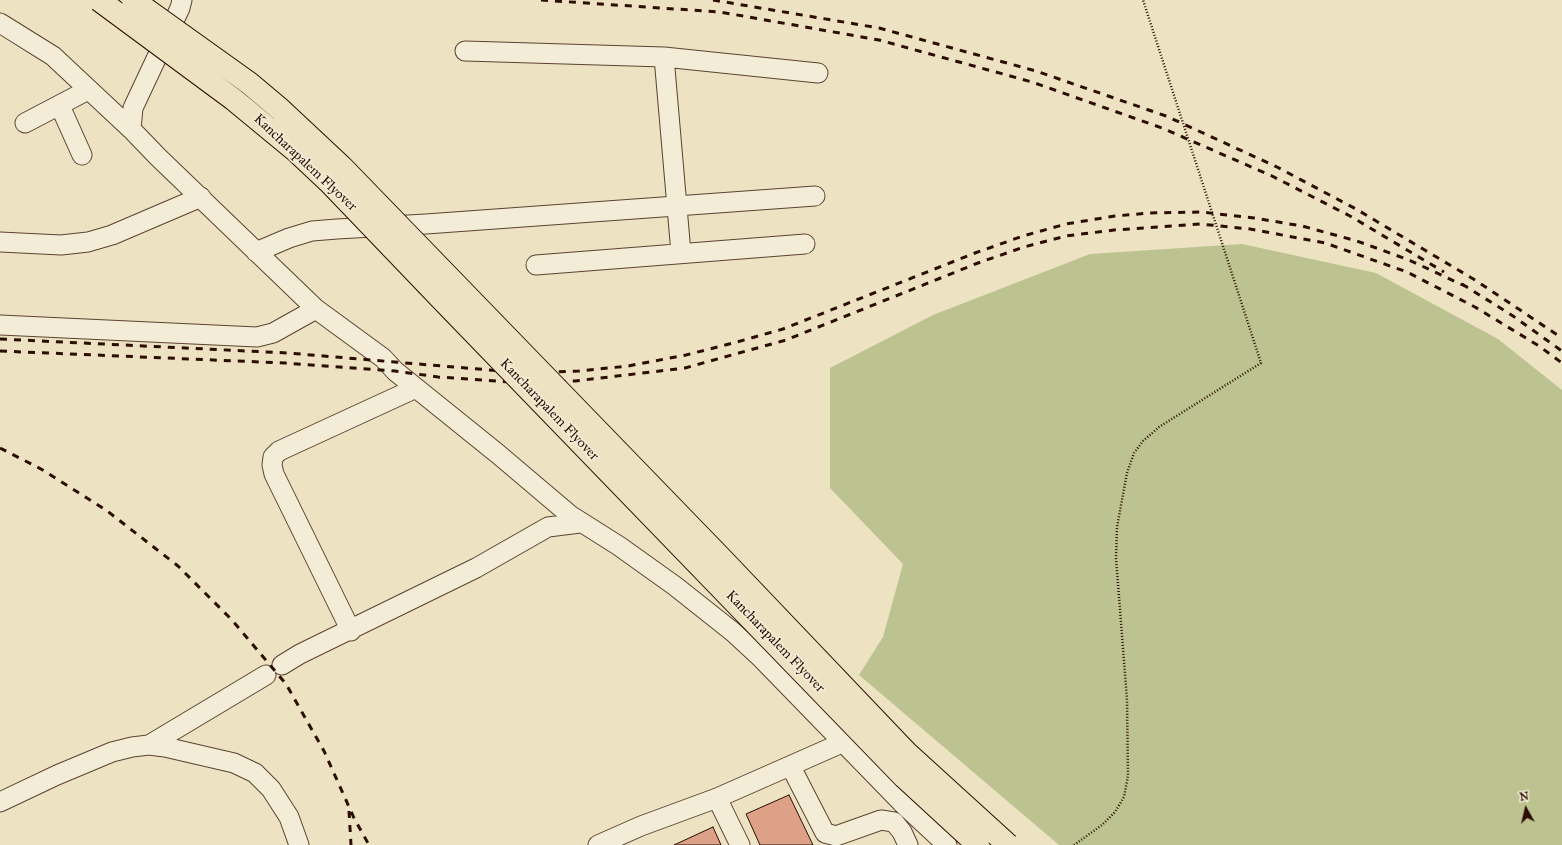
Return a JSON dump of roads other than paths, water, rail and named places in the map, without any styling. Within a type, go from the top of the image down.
[{"type":"main road","name":"Kancharapalem Flyover","points":[[99,0],[233,99],[296,151],[330,182],[446,304],[904,777],[978,845]]},
{"type":"main road","name":"Kancharapalem Flyover","points":[[133,0],[249,84],[280,109],[342,167],[727,564],[908,754],[1008,845]]},
{"type":"street","points":[[131,129],[134,108],[180,8],[182,0]]},
{"type":"street","points":[[0,23],[43,48],[131,129],[158,157],[316,309],[383,358],[395,372],[580,523],[619,546],[675,586],[733,632],[759,656],[844,742],[902,803],[947,845]]},
{"type":"street","points":[[465,51],[664,58],[818,74]]},
{"type":"street","points":[[664,58],[681,253]]},
{"type":"street","points":[[25,123],[88,90]]},
{"type":"street","points":[[60,106],[82,155]]},
{"type":"street","points":[[256,252],[289,238],[312,231],[815,196]]},
{"type":"street","points":[[0,242],[61,245],[88,242],[112,235],[201,197]]},
{"type":"street","points":[[536,265],[805,244]]},
{"type":"street","points":[[0,325],[257,337],[278,330],[316,309]]},
{"type":"street","points":[[352,631],[274,474],[272,465],[273,457],[279,451],[416,388]]},
{"type":"street","points":[[548,527],[554,502]]},
{"type":"street","points":[[282,665],[300,654],[352,631],[476,568],[548,527],[580,523]]},
{"type":"street","points":[[149,745],[266,675]]},
{"type":"street","points":[[598,845],[641,826],[717,798],[791,767],[844,742]]},
{"type":"street","points":[[0,802],[57,775],[112,752],[149,745],[210,756],[234,763],[255,774],[271,789],[289,817],[299,845]]},
{"type":"street","points":[[791,767],[825,833],[836,836],[881,820],[894,822],[902,832],[908,845]]},
{"type":"street","points":[[717,798],[740,845]]},
{"type":"railway","points":[[541,0],[720,12],[879,40],[1032,82],[1162,128],[1272,176],[1350,216],[1444,272]]},
{"type":"railway","points":[[713,0],[879,28],[1036,71],[1166,116],[1277,167],[1356,209],[1475,280],[1562,338]]},
{"type":"railway","points":[[0,339],[288,353],[525,373],[579,371],[628,366],[686,355],[783,329],[975,253],[1023,236],[1066,224],[1115,216],[1150,213],[1201,212],[1254,218],[1302,226],[1357,241],[1409,260],[1467,287]]},
{"type":"railway","points":[[0,351],[285,363],[395,371],[438,377],[526,383],[575,381],[685,368],[786,340],[978,263],[1024,247],[1066,236],[1114,230],[1200,224],[1250,229],[1325,243],[1407,272],[1475,307],[1539,346],[1562,363]]},
{"type":"railway","points":[[1462,284],[1513,316],[1562,351]]},
{"type":"railway","points":[[0,448],[41,469],[106,510],[178,566],[232,620],[286,684],[324,751],[354,818],[369,845]]},
{"type":"railway","points":[[349,811],[351,845]]}]
